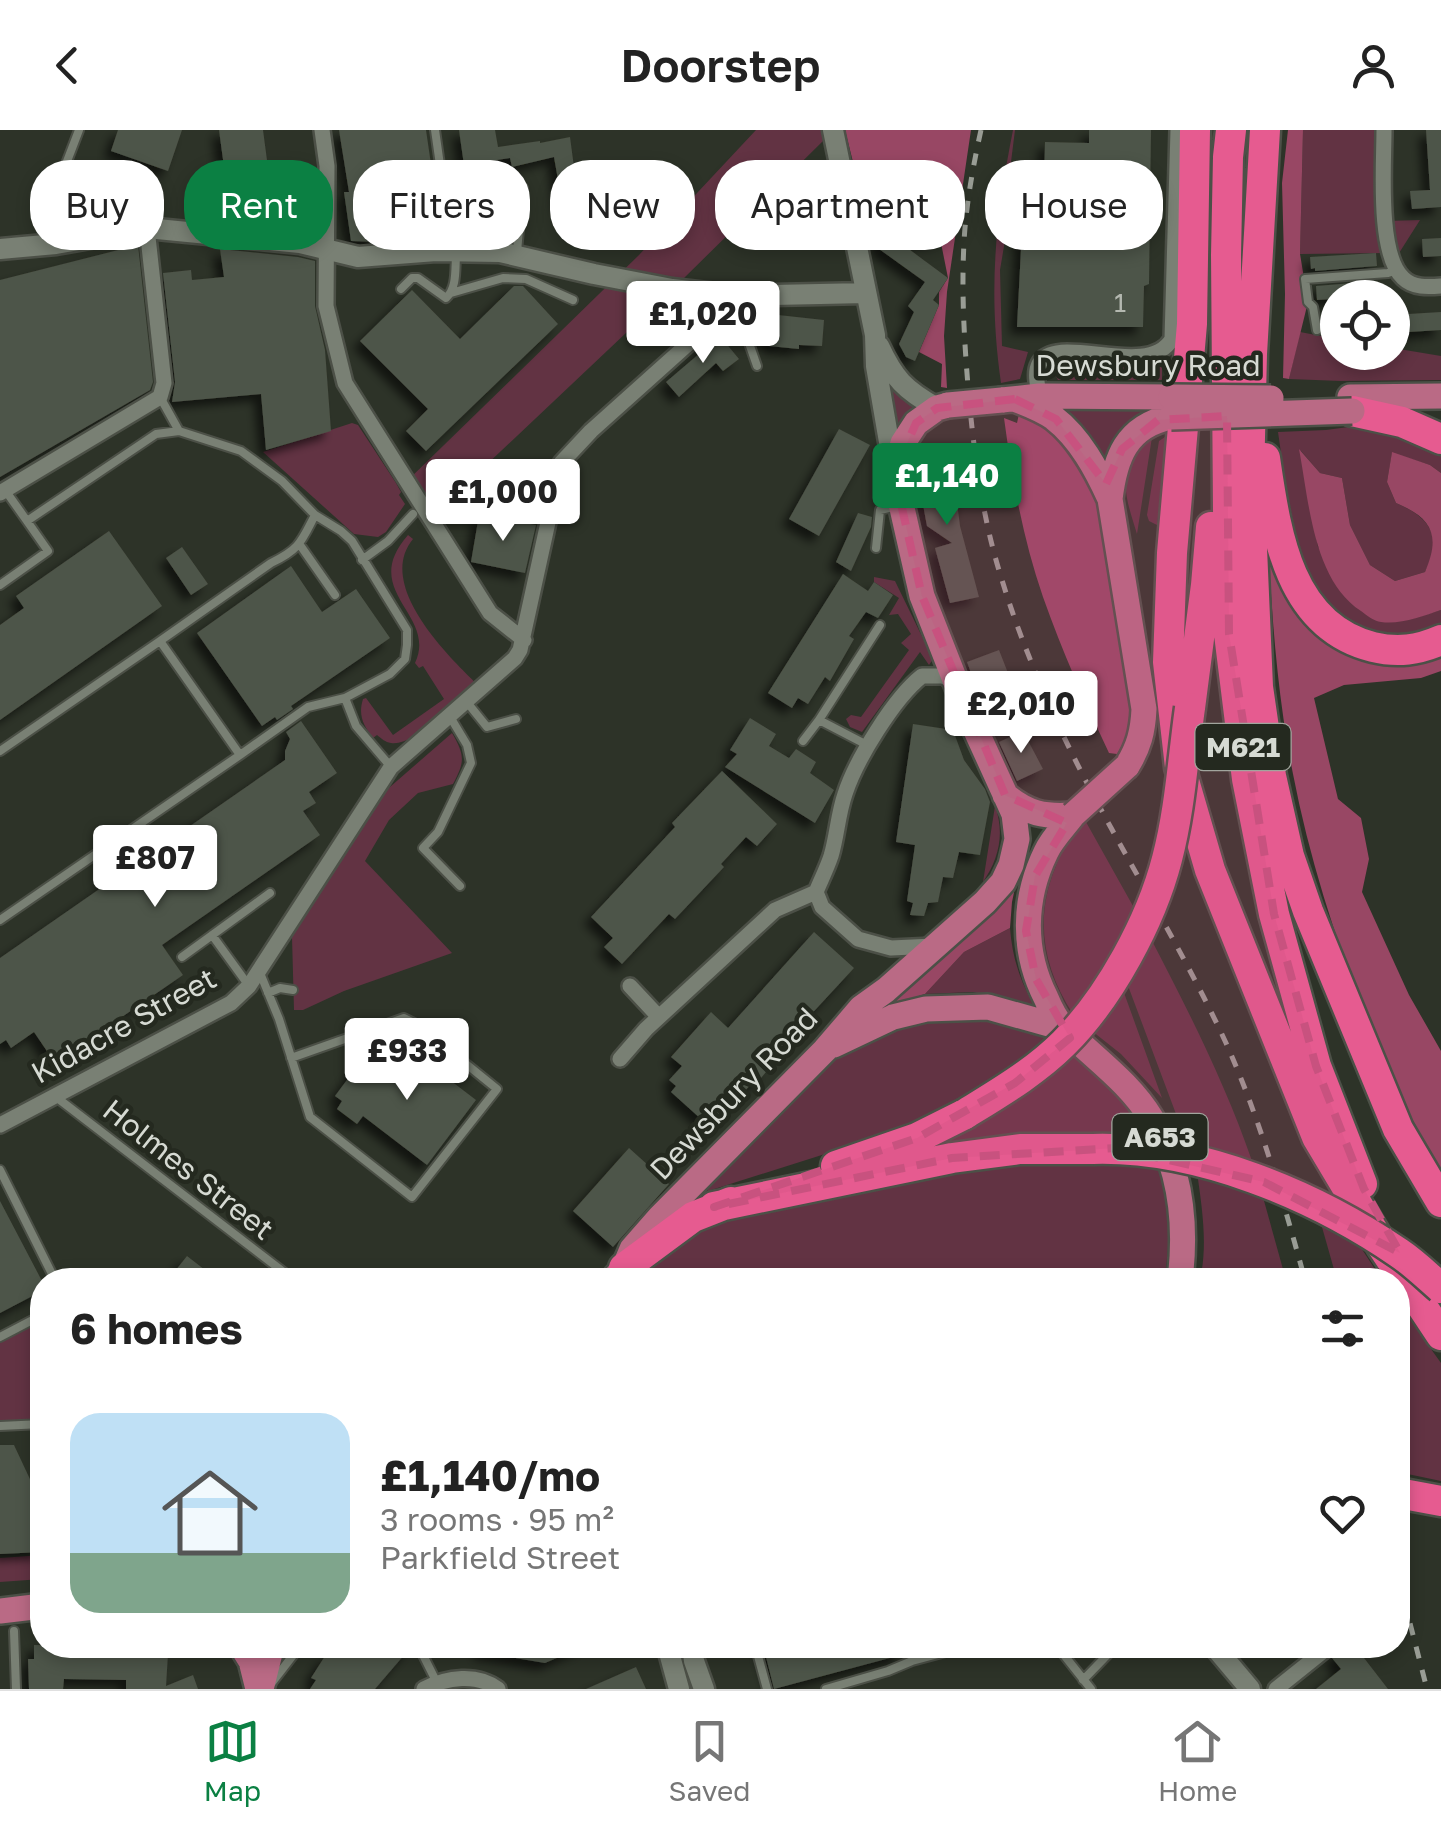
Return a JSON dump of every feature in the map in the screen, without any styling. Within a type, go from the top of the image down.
[{"type":"highway","points":[[1196,130],[1192,324],[1178,469],[1168,662],[1180,767],[1210,870],[1317,1137],[1397,1268]]},
{"type":"highway","name":"M621","points":[[1231,130],[1226,255],[1229,634],[1246,778],[1274,914],[1316,1066],[1364,1188],[1409,1268]]},
{"type":"highway","name":"M621","points":[[1264,130],[1249,479],[1258,687],[1271,776],[1308,912],[1398,1128],[1441,1202]]},
{"type":"highway","points":[[626,1268],[693,1217],[917,1138],[965,1114],[1015,1083],[1064,1043],[1111,984],[1148,916],[1168,858],[1206,585],[1226,255]]},
{"type":"highway","points":[[1252,376],[1273,513],[1292,578],[1307,602],[1323,622],[1356,642],[1404,651],[1441,640]]},
{"type":"highway","points":[[1351,404],[1441,439]]},
{"type":"highway","points":[[714,1208],[952,1158],[1020,1149],[1116,1148],[1208,1164],[1264,1182],[1334,1213],[1402,1254],[1441,1288]]},
{"type":"highway","name":"M621","points":[[1410,1270],[1441,1326]]},
{"type":"highway","points":[[1410,1288],[1441,1335]]},
{"type":"main road","name":"Dewsbury Road","points":[[942,406],[1019,398],[1171,407],[1351,404],[1441,396]]},
{"type":"main road","name":"A653","points":[[1019,398],[1056,420],[1078,443],[1110,499]]},
{"type":"main road","name":"Dewsbury Road","points":[[1351,404],[1441,412]]},
{"type":"main road","points":[[894,472],[903,443],[916,424],[942,406]]},
{"type":"main road","name":"Dewsbury Road","points":[[1171,407],[1122,449],[1114,468],[1110,499],[1144,709],[1143,731],[1126,766],[1048,847],[1035,876],[1026,931],[1036,979],[1063,1028],[1129,1088],[1158,1132],[1180,1192],[1181,1268]]},
{"type":"main road","name":"A653","points":[[894,472],[922,596],[1005,795]]},
{"type":"main road","name":"Dewsbury Road","points":[[621,1268],[660,1217],[825,1050],[854,1015],[985,902],[1002,882],[1012,865],[1017,839],[1014,814],[1005,795]]},
{"type":"main road","points":[[1005,795],[1021,808],[1048,817],[1074,816]]},
{"type":"main road","name":"A653","points":[[825,1050],[893,1016],[926,1009],[988,1008],[1063,1028]]},
{"type":"main road","points":[[7,1621],[30,1611]]},
{"type":"main road","points":[[249,1658],[262,1689]]},
{"type":"main road","points":[[262,1689],[269,1658]]},
{"type":"street","points":[[322,130],[326,166],[326,306],[345,383],[490,613],[524,640],[560,463],[726,310],[733,296]]},
{"type":"street","points":[[1019,398],[1039,363],[1053,354],[1146,356],[1162,351],[1172,339],[1178,130]]},
{"type":"street","points":[[1384,130],[1384,220],[1397,270],[1413,285],[1441,286]]},
{"type":"street","points":[[833,131],[874,334],[894,472]]},
{"type":"street","points":[[164,230],[300,243],[358,258],[500,252],[612,278],[733,296],[866,294]]},
{"type":"street","points":[[0,249],[30,246]]},
{"type":"street","points":[[2,492],[160,398],[164,384],[149,250]]},
{"type":"street","points":[[874,334],[904,388],[942,406]]},
{"type":"street","name":"Kidacre Street","points":[[0,1125],[231,1003],[254,980],[391,767],[515,658],[524,640]]},
{"type":"street","points":[[934,946],[891,948],[858,939],[822,907],[816,892],[831,855],[845,793],[901,697],[922,676],[944,676],[955,682]]},
{"type":"street","points":[[620,1059],[659,1017],[774,910],[816,892]]},
{"type":"street","points":[[630,986],[659,1017]]},
{"type":"street","points":[[671,1658],[680,1689]]},
{"type":"street","points":[[694,1658],[704,1689]]},
{"type":"street","points":[[1224,1658],[1250,1689]]},
{"type":"street","points":[[1276,1689],[1314,1658]]},
{"type":"street","points":[[430,1686],[464,1678],[490,1683],[498,1689]]},
{"type":"lane","points":[[68,160],[79,130]]},
{"type":"lane","points":[[434,130],[442,186],[523,188],[516,256]]},
{"type":"lane","points":[[451,294],[456,251]]},
{"type":"lane","points":[[1317,330],[1305,279],[1388,274],[1397,270]]},
{"type":"lane","points":[[401,289],[412,278],[418,278],[446,298],[503,278],[526,279],[573,300]]},
{"type":"lane","points":[[733,296],[757,366]]},
{"type":"lane","points":[[160,398],[179,430]]},
{"type":"lane","points":[[0,920],[308,707],[345,698],[390,674],[404,659],[408,645],[407,630],[342,531],[315,514],[282,481],[241,451],[179,430],[156,434],[27,521]]},
{"type":"lane","points":[[0,585],[48,551],[2,492]]},
{"type":"lane","points":[[876,548],[880,510],[902,504]]},
{"type":"lane","points":[[0,751],[271,562],[289,554],[300,544],[315,514]]},
{"type":"lane","points":[[362,560],[388,541],[413,514]]},
{"type":"lane","points":[[300,544],[335,595]]},
{"type":"lane","points":[[803,741],[880,625]]},
{"type":"lane","points":[[160,641],[240,755]]},
{"type":"lane","points":[[345,698],[356,726],[391,767]]},
{"type":"lane","points":[[466,701],[487,727],[516,719]]},
{"type":"lane","points":[[449,716],[467,746],[471,763],[438,832],[423,848],[460,886]]},
{"type":"lane","points":[[819,720],[869,746]]},
{"type":"lane","points":[[182,957],[270,893]]},
{"type":"lane","points":[[212,935],[268,993],[310,1118],[412,1196],[497,1089],[404,1018],[291,1058]]},
{"type":"lane","points":[[268,993],[280,988],[293,990]]},
{"type":"lane","name":"Holmes Street","points":[[54,1096],[278,1268]]},
{"type":"lane","points":[[0,1170],[49,1268]]},
{"type":"lane","points":[[0,1337],[30,1321]]},
{"type":"lane","points":[[0,1426],[30,1425]]},
{"type":"lane","points":[[7,1621],[16,1689]]},
{"type":"lane","points":[[262,1689],[292,1658]]},
{"type":"lane","points":[[422,1658],[430,1686]]},
{"type":"lane","points":[[759,1658],[767,1689]]},
{"type":"lane","points":[[826,1689],[924,1658]]},
{"type":"lane","points":[[1066,1658],[1091,1689]]},
{"type":"lane","points":[[1083,1680],[1105,1658]]},
{"type":"highlighted area","points":[[1015,399],[1056,419],[1106,484],[1122,449],[1158,420],[1227,416],[1229,634],[1274,914],[1316,1066],[1364,1189],[1400,1253],[1264,1182],[1116,1148],[952,1158],[714,1207],[917,1138],[1015,1083],[1070,1038],[1036,979],[1026,931],[1035,876],[1067,823],[1005,795],[922,596],[894,473],[916,423],[937,408]]},
{"type":"shaded area","points":[[756,130],[821,130],[823,141],[804,160],[728,160]]},
{"type":"shaded area","points":[[845,130],[971,130],[965,170],[965,160],[852,160]]},
{"type":"shaded area","points":[[1013,130],[1015,130],[1011,160],[1008,160]]},
{"type":"shaded area","points":[[1288,130],[1303,130],[1300,254],[1308,302],[1289,379],[1283,378],[1282,183]]},
{"type":"shaded area","points":[[1303,130],[1381,130],[1387,253],[1300,254]]},
{"type":"shaded area","points":[[715,174],[715,247],[429,519],[406,482],[644,250],[695,250],[695,195]]},
{"type":"shaded area","points":[[1420,220],[1394,261],[1386,221]]},
{"type":"shaded area","points":[[942,250],[953,250],[944,336],[947,388],[941,387],[942,364],[919,352],[939,305],[939,292],[948,278]]},
{"type":"shaded area","points":[[996,250],[1003,250],[1000,270],[1002,346],[1028,352],[1020,379],[1001,383],[995,317]]},
{"type":"shaded area","points":[[1300,332],[1320,336],[1320,370],[1410,370],[1410,351],[1441,356],[1441,380],[1289,379]]},
{"type":"shaded area","points":[[878,361],[921,409],[896,447]]},
{"type":"shaded area","points":[[1065,362],[1146,366],[1162,362],[1162,380],[1058,380],[1053,371]]},
{"type":"shaded area","points":[[1146,406],[1150,420],[1107,466],[1057,407]]},
{"type":"shaded area","points":[[1019,414],[1046,427],[1068,448],[1099,500],[1131,702],[1128,729],[1117,754],[1109,753],[1091,715],[1036,575],[1019,508],[1004,418],[1017,423]]},
{"type":"shaded area","points":[[352,423],[358,425],[396,483],[405,504],[386,532],[378,537],[354,534],[263,452]]},
{"type":"shaded area","points":[[1363,425],[1441,451],[1441,473],[1430,465],[1392,453],[1387,482],[1396,503],[1417,514],[1432,532],[1432,558],[1425,572],[1395,581],[1370,565],[1350,525],[1342,478],[1320,473],[1301,451],[1318,547],[1411,619],[1441,610],[1441,625],[1424,632],[1382,634],[1346,621],[1318,593],[1302,556],[1278,432]]},
{"type":"shaded area","points":[[1168,435],[1157,525],[1147,515],[1159,441]]},
{"type":"shaded area","points":[[1152,437],[1137,534],[1126,482],[1132,460]]},
{"type":"shaded area","points":[[1299,449],[1320,473],[1342,478],[1350,525],[1370,565],[1395,581],[1425,572],[1432,538],[1418,515],[1396,503],[1387,482],[1392,452],[1430,465],[1441,473],[1441,610],[1388,623],[1368,616],[1345,597],[1332,580],[1316,538]]},
{"type":"shaded area","points":[[408,535],[413,539],[404,557],[403,576],[408,596],[433,636],[476,683],[424,730],[391,743],[377,735],[373,738],[367,729],[361,715],[363,699],[393,735],[444,699],[423,666],[419,668],[415,663],[417,630],[394,588],[391,572],[395,555]]},
{"type":"shaded area","points":[[1269,561],[1273,561],[1328,638],[1441,650],[1441,671],[1421,678],[1344,685],[1314,698],[1338,799],[1361,818],[1369,859],[1362,892],[1409,995],[1441,1051],[1441,1174],[1372,1031],[1318,877],[1284,721]]},
{"type":"shaded area","points":[[874,577],[895,581],[933,659],[929,665],[920,652],[862,732],[850,727],[846,719],[851,715],[861,717],[909,650],[901,643],[911,634],[898,614],[889,615],[899,598],[874,582]]},
{"type":"shaded area","points":[[452,733],[462,759],[453,784],[418,793],[389,820],[365,861],[452,953],[344,991],[303,1010],[294,1010],[292,937],[375,800]]},
{"type":"shaded area","points":[[995,806],[999,846],[983,882]]},
{"type":"shaded area","points":[[1086,822],[1138,915],[1073,1014],[1049,961],[1045,905],[1062,852],[1069,838]]},
{"type":"shaded area","points":[[1016,883],[1010,928],[964,952],[925,994],[884,1007],[881,1004]]},
{"type":"shaded area","points":[[1010,928],[1017,967],[1033,1003],[973,992],[925,994],[964,952]]},
{"type":"shaded area","points":[[1151,939],[1218,1076],[1252,1161],[1188,1146],[1127,983]]},
{"type":"shaded area","points":[[1123,990],[1162,1098],[1121,1054],[1092,1031]]},
{"type":"shaded area","points":[[939,1017],[1010,1026],[1052,1038],[982,1090],[910,1127],[708,1191],[703,1182],[822,1068],[853,1045],[892,1027]]},
{"type":"shaded area","points":[[1073,1052],[1122,1102],[1146,1137],[1021,1136],[912,1153]]},
{"type":"shaded area","points":[[1004,1161],[1160,1165],[1166,1194],[1168,1251],[1166,1268],[653,1268],[689,1239],[747,1210]]},
{"type":"shaded area","points":[[1197,1172],[1261,1190],[1283,1268],[1202,1268],[1202,1212]]},
{"type":"shaded area","points":[[1320,1220],[1354,1237],[1374,1268],[1334,1268]]},
{"type":"shaded area","points":[[1410,1320],[1441,1363],[1441,1481],[1410,1475]]},
{"type":"shaded area","points":[[30,1321],[30,1425],[0,1426],[0,1337]]},
{"type":"shaded area","points":[[30,1556],[30,1580],[0,1582],[0,1558]]},
{"type":"building","points":[[118,130],[182,130],[168,171],[164,170],[164,160],[137,160],[111,151]]},
{"type":"building","points":[[219,130],[263,130],[267,160],[223,160]]},
{"type":"building","points":[[339,130],[426,130],[430,160],[353,160],[353,241],[344,192],[349,192]]},
{"type":"building","points":[[459,130],[495,130],[498,147],[570,137],[573,160],[554,157],[530,163],[510,158],[463,160]]},
{"type":"building","points":[[1089,130],[1151,130],[1151,160],[1045,160],[1045,142],[1089,143]]},
{"type":"building","points":[[1426,130],[1441,130],[1441,207],[1412,209],[1410,191],[1430,190]]},
{"type":"building","points":[[1441,238],[1441,256],[1423,257],[1422,239]]},
{"type":"building","points":[[118,250],[139,250],[153,382],[150,390],[0,477],[0,280]]},
{"type":"building","points":[[220,250],[315,261],[315,306],[325,350],[331,431],[266,450],[261,394],[172,402],[175,382],[163,273],[191,270],[192,280],[224,277]]},
{"type":"building","points":[[880,250],[910,250],[948,278],[933,300],[939,305],[915,361],[906,357],[899,344],[914,312],[908,306],[925,282]]},
{"type":"building","points":[[1021,250],[1149,250],[1143,327],[1017,327]]},
{"type":"building","points":[[1376,253],[1377,266],[1311,269],[1310,257]]},
{"type":"building","points":[[514,286],[523,286],[558,324],[426,451],[406,431],[428,409],[360,341],[412,290],[460,339]]},
{"type":"building","points":[[1441,312],[1441,330],[1410,332],[1410,314]]},
{"type":"building","points":[[769,314],[824,320],[822,346],[769,346],[770,339],[761,338]]},
{"type":"building","points":[[720,336],[739,359],[723,371],[716,363],[679,397],[666,382]]},
{"type":"building","points":[[839,429],[870,445],[819,536],[789,519]]},
{"type":"building","points":[[945,458],[952,462],[960,526],[979,597],[950,603],[935,548],[952,543],[927,526],[916,467]]},
{"type":"building","points":[[858,513],[872,517],[871,527],[851,571],[836,562]]},
{"type":"building","points":[[479,515],[536,525],[525,573],[471,562]]},
{"type":"building","points":[[109,531],[162,606],[0,720],[0,625],[24,608],[16,596]]},
{"type":"building","points":[[182,547],[208,584],[191,595],[166,558]]},
{"type":"building","points":[[291,566],[322,612],[356,589],[390,638],[291,706],[293,709],[277,720],[275,717],[262,726],[197,633]]},
{"type":"building","points":[[843,574],[868,591],[874,582],[893,595],[878,618],[866,612],[849,636],[854,639],[830,681],[825,677],[808,704],[798,698],[792,708],[768,693]]},
{"type":"building","points":[[999,650],[1015,691],[982,703],[967,662]]},
{"type":"building","points":[[750,718],[776,734],[769,746],[789,758],[796,749],[816,762],[810,773],[834,790],[815,823],[725,767],[737,754],[730,750]]},
{"type":"building","points":[[301,721],[337,773],[309,792],[316,803],[303,811],[320,835],[162,945],[183,975],[55,1063],[34,1032],[11,1048],[6,1040],[0,1044],[0,958],[285,760],[290,739],[286,732]]},
{"type":"building","points":[[913,724],[953,730],[964,760],[990,802],[980,855],[959,852],[953,878],[943,877],[938,902],[928,903],[924,916],[910,915],[913,903],[907,901],[915,845],[896,842]]},
{"type":"building","points":[[1023,731],[1043,769],[1017,781],[999,742]]},
{"type":"building","points":[[722,771],[777,824],[757,846],[746,837],[721,864],[724,867],[675,919],[669,914],[622,964],[604,947],[613,938],[591,917]]},
{"type":"building","points":[[814,932],[854,968],[781,1047],[773,1040],[757,1062],[766,1072],[711,1128],[671,1092],[676,1086],[669,1080],[682,1066],[671,1057],[711,1012],[728,1028]]},
{"type":"building","points":[[404,1045],[476,1100],[427,1165],[363,1116],[357,1124],[337,1109],[342,1101],[335,1096],[361,1061],[380,1075]]},
{"type":"building","points":[[629,1148],[669,1184],[613,1247],[573,1211]]},
{"type":"building","points":[[0,1201],[35,1268],[30,1268],[30,1297],[0,1313]]},
{"type":"building","points":[[187,1256],[202,1268],[178,1268]]},
{"type":"building","points":[[0,1445],[14,1445],[30,1479],[30,1553],[0,1554]]},
{"type":"building","points":[[168,1658],[166,1686],[193,1675],[198,1689],[126,1689],[126,1680],[64,1679],[63,1689],[29,1689],[28,1659]]},
{"type":"building","points":[[324,1658],[402,1658],[375,1689],[310,1689],[316,1680],[311,1678]]},
{"type":"building","points":[[515,1658],[557,1658],[545,1663]]},
{"type":"building","points":[[766,1658],[890,1658],[774,1689]]},
{"type":"building","points":[[1332,1658],[1364,1658],[1388,1689],[1316,1689],[1341,1669]]},
{"type":"building","points":[[636,1667],[646,1689],[586,1689]]},
{"type":"railway","points":[[981,130],[966,214],[963,305],[975,452],[996,559],[1022,639],[1063,735],[1226,1043],[1260,1130],[1302,1268]]},
{"type":"railway","points":[[1410,1623],[1427,1689]]}]
